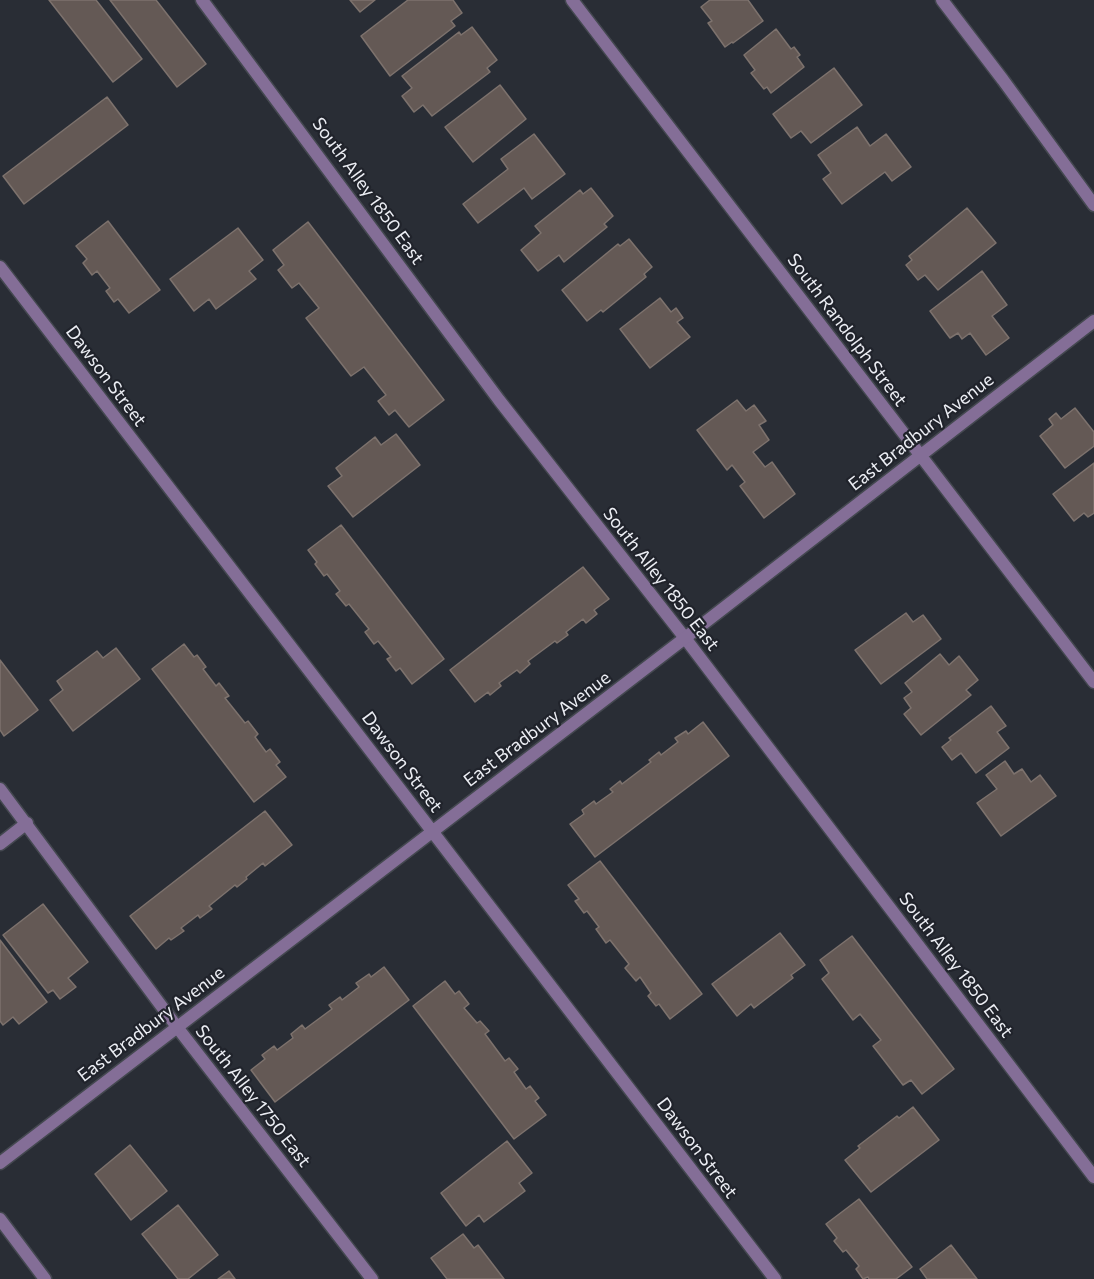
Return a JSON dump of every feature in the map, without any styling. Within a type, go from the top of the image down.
[{"type":"street","name":"South Alley 1850 East","points":[[202,0],[500,400],[685,639],[1094,1177]]},
{"type":"street","name":"South Randolph Street","points":[[572,0],[1094,682]]},
{"type":"street","points":[[942,0],[1094,205]]},
{"type":"street","name":"Dawson Street","points":[[0,267],[775,1279]]},
{"type":"street","name":"East Bradbury Avenue","points":[[0,1163],[685,639],[1094,321]]},
{"type":"street","name":"South Alley 1750 East","points":[[0,789],[177,1027],[372,1279]]},
{"type":"street","points":[[0,844],[27,823]]},
{"type":"street","points":[[0,1220],[45,1279]]},
{"type":"building","points":[[49,0],[96,0],[142,59],[113,82]]},
{"type":"building","points":[[110,0],[156,0],[206,64],[177,87]]},
{"type":"building","points":[[350,0],[375,0],[360,12]]},
{"type":"building","points":[[408,0],[453,0],[462,13],[451,21],[455,26],[390,76],[361,36]]},
{"type":"building","points":[[710,0],[748,0],[763,21],[725,47],[708,23],[712,21],[701,7]]},
{"type":"building","points":[[472,27],[497,60],[487,68],[490,72],[432,116],[423,105],[414,112],[402,96],[412,88],[402,76],[459,32],[461,35]]},
{"type":"building","points":[[776,29],[791,49],[794,47],[800,55],[797,57],[804,67],[771,93],[767,87],[764,89],[751,73],[755,70],[744,55]]},
{"type":"building","points":[[834,68],[862,105],[811,143],[801,131],[791,138],[773,114]]},
{"type":"building","points":[[500,85],[526,119],[473,162],[445,127]]},
{"type":"building","points":[[107,97],[128,125],[24,204],[3,176]]},
{"type":"building","points":[[857,127],[870,146],[886,134],[911,167],[892,181],[885,172],[842,204],[823,179],[831,173],[818,155]]},
{"type":"building","points":[[534,134],[565,174],[532,199],[524,188],[478,223],[463,204],[508,169],[501,159]]},
{"type":"building","points":[[591,188],[613,216],[604,224],[607,227],[564,262],[559,255],[538,271],[521,250],[541,233],[535,226],[580,190],[583,194]]},
{"type":"building","points":[[967,208],[996,243],[938,290],[925,275],[918,280],[906,265],[912,260],[909,256]]},
{"type":"building","points":[[108,221],[160,290],[129,313],[118,299],[114,302],[106,291],[110,288],[97,271],[92,275],[83,263],[87,259],[76,246]]},
{"type":"building","points":[[308,222],[444,400],[409,427],[395,410],[389,415],[378,401],[386,395],[364,367],[351,376],[306,318],[319,308],[299,283],[292,288],[278,270],[284,265],[273,250]]},
{"type":"building","points":[[238,228],[263,260],[249,271],[256,279],[216,309],[209,299],[194,311],[170,279]]},
{"type":"building","points":[[629,239],[652,267],[644,274],[646,277],[603,312],[601,310],[587,321],[562,290],[618,244],[620,246]]},
{"type":"building","points":[[982,271],[1007,305],[992,316],[1009,338],[986,355],[970,333],[962,339],[958,333],[950,338],[930,311]]},
{"type":"building","points":[[660,298],[671,312],[676,308],[683,318],[677,322],[690,337],[650,368],[620,329]]},
{"type":"building","points":[[737,400],[746,411],[754,405],[766,421],[759,425],[769,440],[753,452],[765,467],[772,462],[795,494],[764,518],[740,486],[745,482],[732,465],[727,470],[697,430]]},
{"type":"building","points":[[1075,408],[1094,432],[1094,446],[1065,468],[1040,436],[1053,425],[1049,419],[1056,413],[1061,419]]},
{"type":"building","points":[[396,434],[420,465],[353,517],[328,486],[342,476],[336,468],[375,437],[381,445]]},
{"type":"building","points":[[1094,463],[1094,513],[1088,517],[1084,513],[1074,521],[1053,494]]},
{"type":"building","points":[[341,525],[444,659],[412,684],[400,668],[396,671],[387,659],[391,657],[378,641],[374,644],[365,632],[369,629],[349,604],[346,606],[336,594],[340,591],[327,574],[324,576],[308,550]]},
{"type":"building","points":[[583,567],[609,599],[594,610],[597,614],[586,623],[583,619],[566,632],[568,635],[557,643],[555,641],[528,661],[530,664],[520,673],[517,670],[499,683],[501,686],[490,695],[488,692],[475,702],[450,670]]},
{"type":"building","points":[[906,613],[913,622],[923,615],[941,639],[881,684],[855,650]]},
{"type":"building","points":[[184,644],[194,657],[197,655],[206,667],[203,669],[216,686],[219,683],[229,696],[225,698],[245,723],[248,721],[258,734],[255,737],[266,752],[270,749],[280,762],[276,765],[286,777],[254,802],[152,669]]},
{"type":"building","points":[[116,648],[140,679],[73,731],[50,700],[63,690],[57,681],[97,651],[103,658]]},
{"type":"building","points":[[940,654],[949,665],[959,656],[978,680],[966,690],[971,695],[921,735],[904,714],[911,708],[904,698],[912,692],[905,683]]},
{"type":"building","points":[[0,660],[38,710],[4,736],[0,730]]},
{"type":"building","points":[[991,706],[1006,726],[997,732],[1009,748],[976,773],[961,753],[952,760],[942,747],[951,740],[949,738]]},
{"type":"building","points":[[703,722],[729,756],[595,857],[570,824],[584,814],[582,810],[594,801],[596,804],[613,792],[610,789],[620,781],[622,784],[651,762],[649,760],[659,752],[661,755],[678,742],[675,738],[686,731],[688,734]]},
{"type":"building","points":[[1005,761],[1014,774],[1022,769],[1031,782],[1040,775],[1056,796],[1001,836],[977,803],[997,789],[986,775]]},
{"type":"building","points":[[265,811],[292,845],[265,866],[263,863],[237,887],[235,885],[209,906],[212,909],[200,918],[198,915],[181,928],[184,931],[171,940],[169,938],[156,949],[130,916]]},
{"type":"building","points":[[600,861],[702,994],[670,1019],[659,1004],[656,1006],[648,996],[651,993],[640,977],[636,981],[625,968],[629,964],[610,940],[606,943],[596,929],[599,927],[587,911],[584,913],[575,901],[579,899],[568,885]]},
{"type":"building","points":[[43,904],[88,962],[68,978],[76,987],[60,999],[53,990],[48,993],[3,935]]},
{"type":"building","points":[[780,933],[805,965],[791,975],[793,978],[754,1008],[751,1004],[737,1016],[712,984]]},
{"type":"building","points":[[852,936],[954,1069],[922,1094],[911,1080],[903,1085],[873,1046],[881,1040],[860,1014],[853,1020],[822,979],[829,973],[820,960]]},
{"type":"building","points":[[0,940],[47,1002],[19,1024],[13,1017],[3,1025],[0,1021]]},
{"type":"building","points":[[384,967],[409,1000],[275,1102],[251,1070],[265,1059],[262,1055],[274,1046],[277,1050],[293,1038],[291,1034],[302,1025],[305,1029],[332,1009],[329,1005],[340,997],[342,1000],[359,987],[356,983],[369,974],[371,977]]},
{"type":"building","points":[[445,981],[455,994],[459,991],[469,1004],[464,1008],[477,1023],[480,1021],[489,1031],[485,1034],[505,1061],[509,1058],[518,1069],[514,1072],[526,1089],[530,1086],[539,1098],[535,1101],[546,1115],[514,1139],[413,1006]]},
{"type":"building","points":[[913,1107],[939,1140],[871,1192],[845,1160],[860,1148],[858,1146],[897,1116],[899,1118]]},
{"type":"building","points":[[507,1141],[532,1173],[519,1183],[525,1191],[484,1222],[479,1215],[466,1226],[441,1193]]},
{"type":"building","points":[[130,1145],[167,1191],[131,1220],[95,1174]]},
{"type":"building","points":[[859,1199],[912,1267],[896,1279],[869,1279],[868,1277],[863,1279],[856,1269],[859,1266],[846,1250],[843,1252],[834,1241],[837,1238],[826,1224]]},
{"type":"building","points":[[178,1205],[218,1255],[188,1279],[178,1279],[142,1234]]},
{"type":"building","points":[[463,1234],[474,1248],[478,1245],[504,1279],[447,1279],[431,1258]]},
{"type":"building","points":[[951,1245],[977,1279],[927,1279],[920,1269]]},
{"type":"building","points":[[229,1271],[235,1279],[218,1279]]}]
